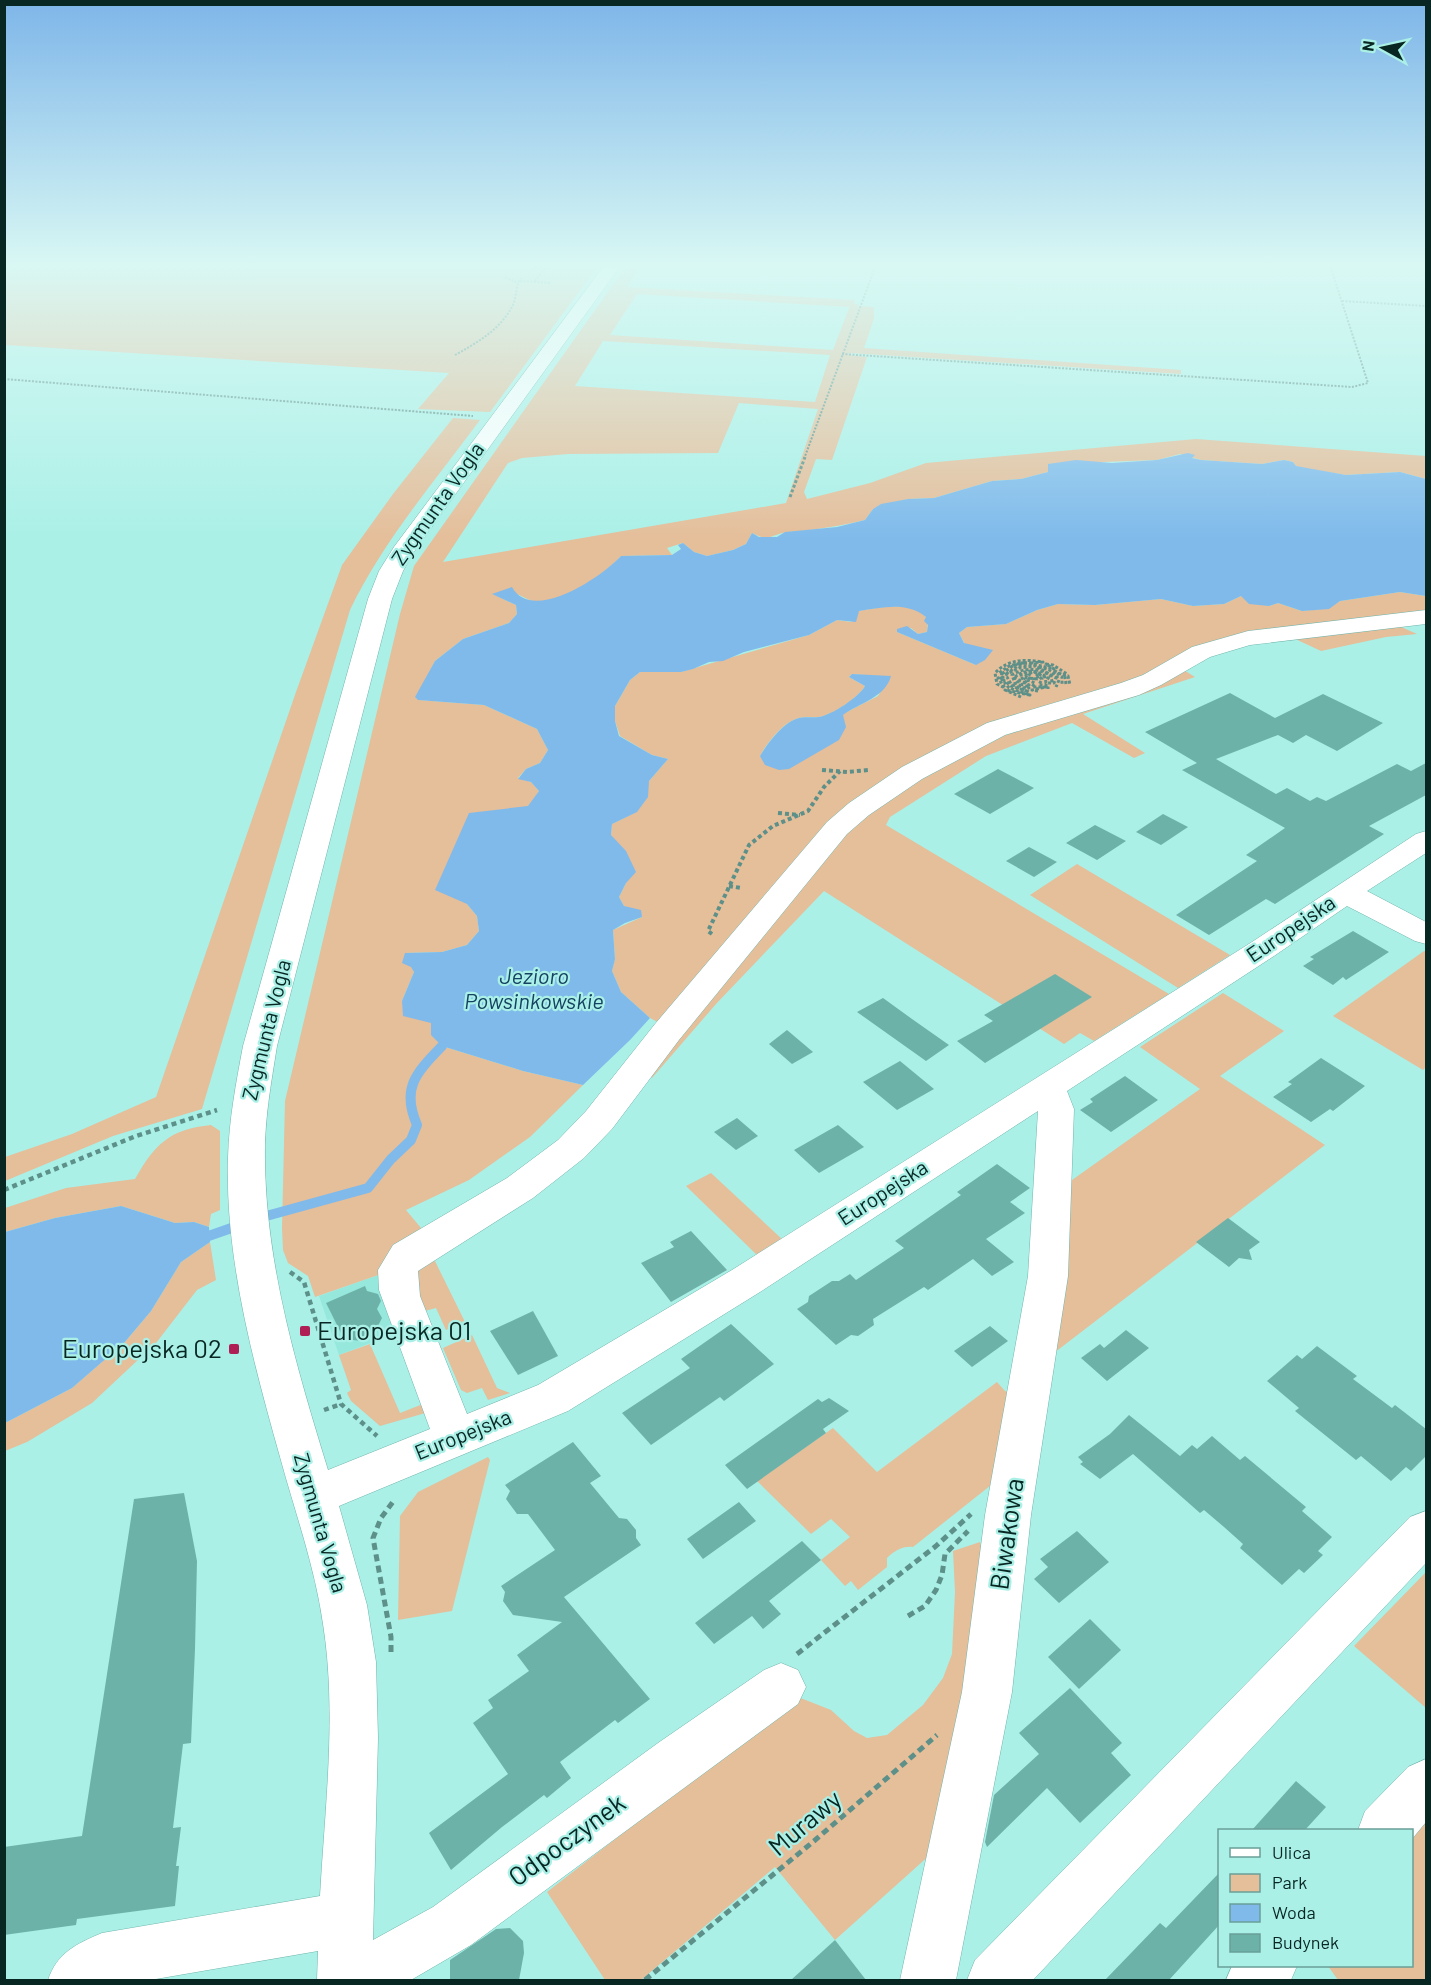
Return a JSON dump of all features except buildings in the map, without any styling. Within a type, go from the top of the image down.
[{"type":"street","name":"Zygmunta Vogla","points":[[345,1978],[355,1702],[350,1642],[339,1585],[275,1363],[271,1272],[247,1197],[247,1105],[380,599],[391,571],[402,552],[547,355]]},
{"type":"street","points":[[455,1439],[400,1296],[395,1275],[403,1260],[520,1188],[571,1149],[599,1120],[667,1032],[837,828],[859,809],[912,773],[996,729],[1130,690],[1195,655],[1235,641],[1426,617]]},
{"type":"street","name":"Europejska","points":[[313,1496],[553,1398],[746,1281],[1263,949],[1426,840]]},
{"type":"street","points":[[1346,893],[1426,934]]},
{"type":"street","name":"Biwakowa","points":[[928,1980],[987,1692],[1008,1515],[1048,1276],[1056,1109],[1053,1097],[1044,1088]]},
{"type":"street","points":[[995,1980],[1421,1548]]},
{"type":"street","name":"Odpoczynek","points":[[345,1978],[384,1965],[452,1926],[666,1768],[785,1673]]},
{"type":"street","points":[[1385,1829],[1426,1785]]},
{"type":"street","points":[[76,1980],[102,1961],[347,1919]]},
{"type":"street","points":[[1254,1980],[1267,1967]]},
{"type":"path","points":[[790,497],[842,355]]},
{"type":"path","points":[[852,355],[1352,387],[1368,383],[1359,355]]},
{"type":"path","points":[[4,379],[500,418]]},
{"type":"path","points":[[1026,699],[1005,691],[1008,689],[1019,694],[1030,695],[1005,685],[1001,678],[1005,679],[1011,687],[1029,692],[1011,684],[1007,677],[998,678],[1005,688],[997,684],[995,673],[1004,664],[1022,660],[1043,662],[1024,662],[1006,666],[999,673],[1005,675],[1019,668],[1035,666],[1018,666],[1006,674],[1003,673],[1016,665],[1034,664],[1054,669],[1046,664],[1053,665],[1067,674],[1055,671],[1062,677],[1063,682],[1061,687],[1050,694],[1032,693],[1047,692],[1058,685],[1057,676],[1044,668],[1037,667],[1052,674],[1056,678],[1054,683],[1046,682],[1045,677],[1037,673],[1025,672],[1016,676],[1023,671],[1037,671],[1052,681],[1050,675],[1044,671],[1029,669],[1016,672],[1012,679],[1020,686],[1030,688],[1020,684],[1015,678],[1029,685],[1022,678],[1030,674],[1025,679],[1035,683],[1032,687],[1046,687],[1033,691],[1050,688],[1048,685],[1039,685],[1042,680],[1036,674],[1039,678],[1036,679]]},
{"type":"path","points":[[1059,692],[1064,688],[1066,676],[1070,679],[1067,690]]},
{"type":"path","points":[[1034,698],[1032,697],[1041,697]]},
{"type":"path","points":[[831,771],[836,764]]},
{"type":"path","points":[[732,953],[708,931],[749,845],[772,826],[801,815],[814,805],[824,787],[840,771]]},
{"type":"path","points":[[778,813],[801,815]]},
{"type":"path","points":[[729,886],[741,888]]},
{"type":"path","points":[[4,1190],[193,1116],[228,1108]]},
{"type":"path","points":[[271,1272],[304,1282],[341,1404],[378,1437]]},
{"type":"path","points":[[320,1411],[341,1404]]},
{"type":"path","points":[[908,1616],[925,1606],[936,1590],[942,1575],[945,1554],[976,1526]]},
{"type":"path","points":[[785,1673],[936,1546]]},
{"type":"path","name":"Murawy","points":[[645,1980],[814,1841],[942,1731]]},
{"type":"shaded area","points":[[387,1272],[405,1330],[339,1355],[319,1296]]},
{"type":"green space","points":[[158,355],[532,355],[490,412],[418,409],[449,373]]},
{"type":"green space","points":[[563,355],[595,355],[575,386],[815,402],[830,355],[824,355],[867,357],[832,460],[816,459],[804,492],[807,499],[870,483],[926,463],[1196,439],[1426,456],[1426,479],[1400,472],[1346,475],[1302,468],[1293,462],[1284,460],[1262,464],[1201,460],[1180,454],[1157,460],[1048,464],[1048,472],[1021,479],[992,481],[934,498],[908,499],[873,509],[865,520],[767,537],[752,533],[746,544],[733,550],[707,556],[694,552],[683,543],[667,548],[672,555],[621,556],[605,571],[584,585],[550,600],[536,602],[515,593],[493,594],[516,605],[517,614],[509,623],[463,639],[435,661],[416,698],[484,705],[537,729],[548,750],[540,763],[526,769],[518,778],[531,782],[539,791],[467,904],[477,916],[479,931],[467,945],[442,952],[405,953],[414,972],[402,1001],[432,1023],[442,1046],[523,1071],[583,1085],[530,1137],[469,1180],[406,1210],[426,1234],[387,1272],[315,1297],[308,1276],[288,1263],[283,1250],[285,1101],[400,614],[414,566]],"holes":[[[739,403],[818,409],[786,503],[443,562],[508,463],[522,458],[568,454],[718,453]]]},
{"type":"green space","points":[[875,355],[960,355],[1181,370],[1181,374]]},
{"type":"green space","points":[[453,418],[480,420],[394,536],[350,610],[202,1109],[113,1136],[5,1181],[5,1157],[72,1134],[156,1097],[342,565],[393,494]]},
{"type":"green space","points":[[1400,592],[1426,596],[1426,614],[1238,637],[1153,675],[895,778],[665,1026],[650,1018],[621,992],[612,971],[615,958],[613,930],[642,917],[624,906],[619,897],[626,883],[611,835],[612,824],[636,812],[649,781],[668,759],[652,755],[620,736],[615,721],[615,706],[630,680],[640,672],[681,672],[809,635],[837,620],[851,622],[859,611],[891,607],[914,608],[927,620],[927,632],[918,634],[911,628],[897,632],[976,665],[959,633],[967,627],[1006,624],[1037,610],[1058,604],[1095,605],[1161,599],[1193,606],[1224,604],[1241,596],[1269,606],[1278,603],[1302,611],[1329,608],[1340,601]],"holes":[[[852,674],[890,677],[878,696],[760,756],[775,734],[791,721],[825,716],[852,700],[865,686],[849,677]]]},
{"type":"green space","points":[[1399,626],[1417,634],[1386,637],[1321,651],[1291,637]]},
{"type":"green space","points":[[1197,659],[1204,661],[1182,669],[1195,677],[1083,714],[1145,753],[1134,758],[1072,723],[986,756],[890,817],[886,825],[1169,994],[1094,1041],[1080,1033],[1064,1044],[824,891],[716,1004],[652,1078],[646,1073],[838,833],[968,748]]},
{"type":"green space","points":[[1077,864],[1230,955],[1178,988],[1030,895]]},
{"type":"green space","points":[[1426,951],[1426,1067],[1423,1070],[1333,1016]]},
{"type":"green space","points":[[1223,993],[1284,1031],[1220,1076],[1325,1145],[1050,1356],[1058,1190],[1200,1089],[1140,1047]]},
{"type":"green space","points":[[211,1125],[220,1131],[220,1210],[211,1214],[209,1227],[194,1222],[175,1223],[121,1206],[55,1218],[5,1232],[5,1208],[66,1188],[135,1179],[150,1156],[165,1140],[185,1130]]},
{"type":"green space","points":[[711,1173],[783,1240],[759,1257],[686,1186]]},
{"type":"green space","points":[[210,1242],[216,1280],[197,1290],[156,1343],[92,1403],[27,1442],[5,1451],[5,1423],[72,1388],[124,1343],[151,1311],[181,1262]]},
{"type":"green space","points":[[430,1251],[465,1322],[446,1330],[436,1308],[417,1313],[404,1272]]},
{"type":"green space","points":[[472,1335],[497,1388],[510,1393],[488,1400],[482,1388],[467,1393],[461,1390],[443,1348]]},
{"type":"green space","points":[[370,1344],[400,1413],[428,1402],[429,1412],[380,1426],[351,1401],[347,1393],[351,1390],[339,1355]]},
{"type":"green space","points":[[997,1382],[1005,1391],[1019,1397],[1005,1474],[913,1547],[902,1548],[893,1553],[887,1558],[887,1567],[858,1590],[851,1581],[845,1586],[821,1560],[850,1537],[831,1519],[811,1534],[757,1481],[833,1428],[877,1472]]},
{"type":"green space","points":[[488,1457],[490,1460],[452,1611],[398,1620],[400,1516],[418,1492]]},
{"type":"green space","points":[[980,1542],[987,1578],[941,1845],[835,1940],[775,1867],[641,1980],[605,1980],[547,1892],[798,1697],[831,1710],[854,1731],[867,1738],[887,1735],[923,1705],[943,1678],[952,1654],[955,1592],[953,1551]]},
{"type":"green space","points":[[1426,1572],[1426,1708],[1354,1646]]},
{"type":"green space","points":[[1426,1805],[1426,1980],[1338,1980],[1329,1967],[1413,1967],[1413,1829],[1406,1829]]},
{"type":"water","name":"Jezioro Powsinkowskie","points":[[1188,453],[1195,455],[1192,458],[1201,460],[1262,464],[1284,460],[1293,462],[1296,466],[1346,475],[1400,472],[1426,479],[1426,596],[1400,592],[1340,601],[1329,609],[1302,611],[1278,603],[1269,606],[1249,604],[1241,596],[1224,604],[1193,606],[1161,599],[1095,605],[1058,604],[1037,610],[1006,624],[967,627],[959,633],[964,643],[993,650],[985,660],[976,665],[897,632],[897,629],[907,626],[918,634],[927,632],[928,625],[924,621],[926,617],[902,607],[885,607],[859,611],[856,622],[837,620],[809,635],[744,652],[723,661],[709,662],[693,669],[681,672],[640,672],[630,680],[615,706],[615,721],[619,736],[652,755],[668,759],[649,781],[648,797],[637,812],[612,824],[611,835],[626,851],[636,872],[626,883],[619,897],[624,906],[641,910],[642,917],[613,930],[615,959],[612,971],[621,992],[650,1018],[583,1085],[523,1071],[442,1046],[431,1035],[431,1023],[403,1016],[402,1001],[414,972],[411,967],[402,963],[405,953],[442,952],[467,945],[479,931],[477,916],[467,904],[435,890],[469,813],[528,806],[539,791],[531,782],[518,779],[526,769],[540,763],[548,750],[537,729],[484,705],[418,700],[415,697],[435,661],[463,639],[509,623],[517,614],[516,605],[492,594],[512,587],[522,597],[535,601],[550,599],[583,585],[621,556],[672,555],[681,549],[678,545],[683,543],[694,552],[707,556],[733,550],[746,544],[752,533],[759,537],[777,537],[785,532],[837,527],[865,520],[873,509],[881,504],[908,499],[934,498],[992,481],[1021,479],[1048,472],[1048,464],[1076,460],[1112,463],[1157,460]]},
{"type":"water","points":[[852,674],[891,676],[888,684],[877,695],[843,715],[846,727],[839,740],[789,769],[779,770],[765,765],[760,756],[785,725],[799,718],[819,717],[831,713],[862,690],[865,686],[849,677]]},
{"type":"water","points":[[121,1206],[175,1223],[194,1222],[209,1227],[210,1242],[181,1262],[151,1311],[124,1343],[72,1388],[5,1423],[5,1232],[55,1218]]},
{"type":"waterway","points":[[259,1218],[368,1188],[391,1159],[411,1140],[417,1125],[410,1101],[411,1091],[418,1073],[442,1046]]},
{"type":"waterway","points":[[200,1239],[240,1225]]},
{"type":"place","name":"Europejska 01","points":[[305,1331]]},
{"type":"place","name":"Europejska 02","points":[[234,1349]]}]
